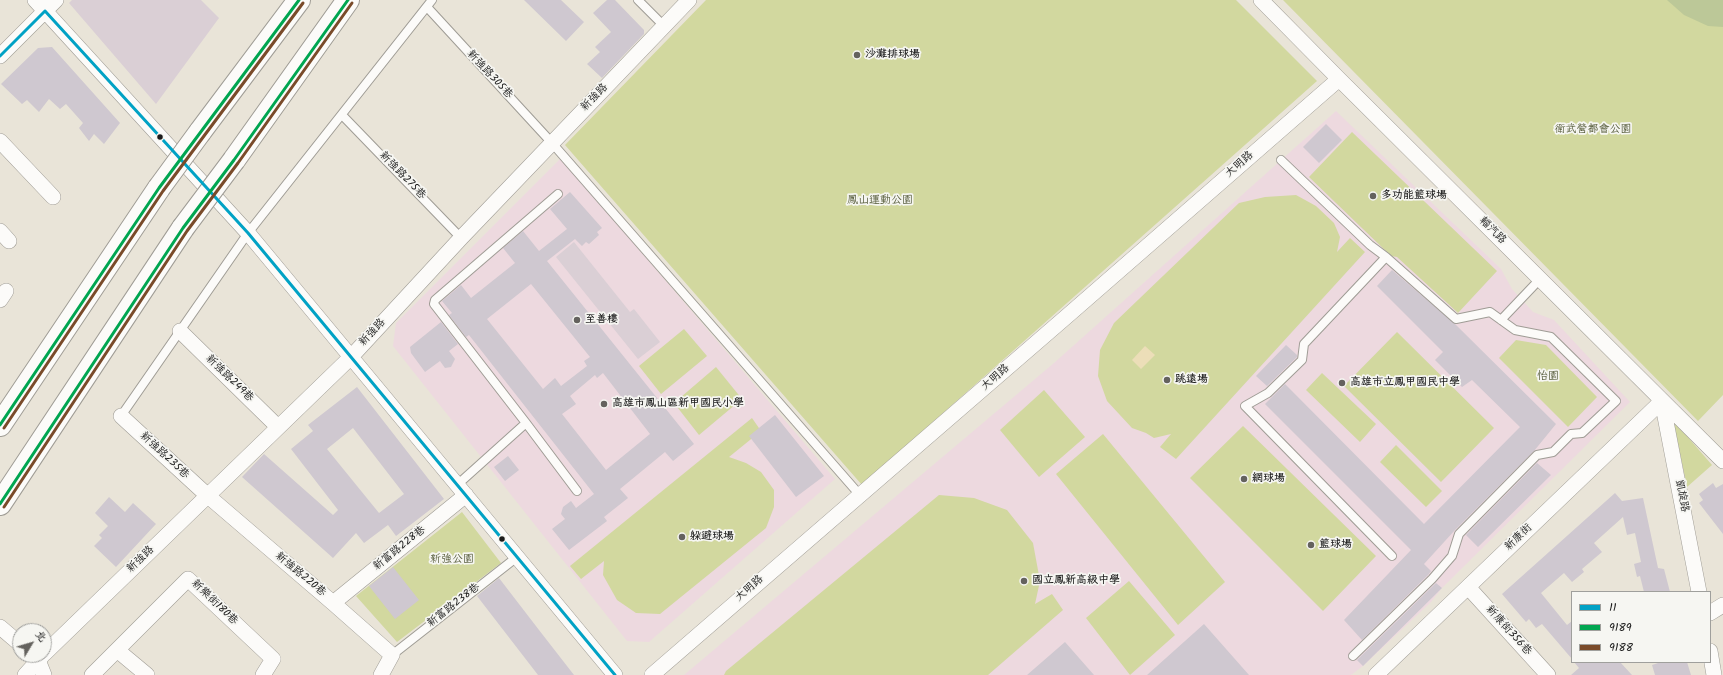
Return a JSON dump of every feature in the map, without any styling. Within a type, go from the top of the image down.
[{"type":"highway","points":[[0,425],[159,188],[299,0]]},
{"type":"highway","points":[[0,504],[183,228],[234,160],[348,0]]},
{"type":"street","points":[[0,56],[40,5],[56,0]]},
{"type":"street","name":"新強路","points":[[52,645],[351,357],[461,238],[689,0]]},
{"type":"street","name":"輜汽路","points":[[1261,0],[1723,461]]},
{"type":"street","points":[[40,5],[248,233],[616,675]]},
{"type":"street","name":"大明路","points":[[652,675],[1339,79]]},
{"type":"street","points":[[0,141],[53,197]]},
{"type":"street","name":"新強路249巷","points":[[180,331],[278,427]]},
{"type":"street","name":"新康街","points":[[1385,672],[1468,587],[1662,401]]},
{"type":"street","name":"凱旋路","points":[[1662,401],[1699,591]]},
{"type":"street","name":"新強路235巷","points":[[121,416],[208,496]]},
{"type":"street","name":"新富路228巷","points":[[333,603],[462,490]]},
{"type":"street","name":"新強路220巷","points":[[208,496],[392,655]]},
{"type":"street","name":"新樂街180巷","points":[[92,675],[188,579],[273,659],[263,675]]},
{"type":"street","name":"新康街356巷","points":[[1468,587],[1548,675]]},
{"type":"street","points":[[1711,612],[1723,605]]},
{"type":"street","points":[[0,627],[12,637]]},
{"type":"street","points":[[117,650],[146,675]]},
{"type":"street","points":[[382,675],[392,655]]},
{"type":"street","points":[[1711,657],[1714,675]]},
{"type":"street","name":"新強路","points":[[25,675],[34,663]]},
{"type":"street","points":[[41,663],[44,675]]},
{"type":"lane","points":[[638,0],[664,26]]},
{"type":"lane","points":[[121,416],[248,233],[429,3]]},
{"type":"lane","name":"新強路305巷","points":[[429,3],[859,494]]},
{"type":"lane","name":"新強路275巷","points":[[342,115],[461,238]]},
{"type":"lane","points":[[1281,160],[1370,245],[1386,257],[1456,319],[1490,312],[1515,330],[1551,337],[1616,401],[1582,433],[1571,434],[1553,452],[1537,455],[1459,534],[1452,556],[1432,579],[1353,656]]},
{"type":"lane","points":[[558,194],[435,300],[434,304],[577,491]]},
{"type":"lane","points":[[1386,257],[1304,344],[1302,360],[1268,393],[1245,406],[1392,556]]},
{"type":"lane","points":[[1501,320],[1540,279]]},
{"type":"lane","points":[[462,490],[526,423]]},
{"type":"lane","name":"新富路238巷","points":[[392,655],[517,557]]},
{"type":"shaded area","points":[[72,0],[201,0],[219,18],[156,104],[69,3]]},
{"type":"shaded area","name":"高雄市立鳳甲國民中學","points":[[1336,111],[1501,269],[1512,289],[1533,312],[1554,320],[1630,402],[1442,588],[1431,602],[1363,666],[1351,675],[684,675],[1054,363]]},
{"type":"shaded area","name":"高雄市鳳山區新甲國民小學","points":[[561,158],[835,479],[649,642],[627,641],[393,346],[396,323]]},
{"type":"shaded area","points":[[574,242],[630,312],[634,309],[660,342],[638,359],[556,257]]},
{"type":"green space","name":"鳳山運動公園","points":[[706,0],[1236,0],[1317,81],[862,485],[565,145]]},
{"type":"green space","name":"衛武營都會公園","points":[[1283,0],[1723,0],[1723,395],[1698,421]]},
{"type":"green space","points":[[1667,0],[1723,0],[1723,27],[1708,26],[1684,15]]},
{"type":"green space","points":[[1352,132],[1497,271],[1458,313],[1397,257],[1391,256],[1309,177]]},
{"type":"green space","points":[[1296,195],[1316,206],[1334,223],[1340,237],[1337,252],[1350,238],[1365,252],[1176,459],[1160,447],[1171,434],[1154,438],[1146,433],[1132,428],[1107,401],[1098,376],[1100,350],[1114,323],[1239,203],[1265,197]]},
{"type":"green space","points":[[684,329],[707,356],[661,394],[639,366]]},
{"type":"green space","points":[[1397,332],[1494,428],[1441,482],[1344,386]]},
{"type":"green space","name":"怡園","points":[[1516,340],[1546,345],[1597,397],[1568,427],[1499,358]]},
{"type":"green space","points":[[716,367],[742,399],[699,435],[674,403]]},
{"type":"green space","points":[[1322,373],[1376,424],[1360,442],[1306,390]]},
{"type":"green space","points":[[1044,390],[1085,437],[1039,477],[1000,430]]},
{"type":"green space","points":[[752,418],[761,431],[729,457],[746,463],[761,472],[774,490],[774,507],[766,528],[660,614],[636,613],[617,600],[603,575],[604,561],[581,579],[570,566]]},
{"type":"green space","points":[[1673,420],[1712,465],[1687,487]]},
{"type":"green space","points":[[1243,426],[1376,556],[1323,611],[1190,478]]},
{"type":"green space","points":[[1103,434],[1225,582],[1178,625],[1056,474]]},
{"type":"green space","points":[[1396,445],[1442,491],[1426,507],[1380,462]]},
{"type":"green space","points":[[939,495],[974,498],[1007,510],[1033,543],[1040,581],[1035,604],[1052,594],[1063,610],[988,675],[724,675],[726,671]]},
{"type":"green space","name":"新強公園","points":[[462,512],[501,563],[397,642],[356,596]]},
{"type":"green space","points":[[1129,581],[1175,635],[1130,675],[1086,618]]},
{"type":"sand","points":[[1145,346],[1155,355],[1141,369],[1132,360]]},
{"type":"building","points":[[524,0],[561,0],[584,22],[566,41]]},
{"type":"building","points":[[607,0],[615,0],[644,30],[644,34],[602,78],[587,64],[600,52],[595,47],[611,32],[593,13]]},
{"type":"building","points":[[52,47],[120,123],[104,144],[94,134],[89,141],[79,128],[83,123],[66,104],[60,109],[49,99],[39,112],[27,100],[22,104],[1,84],[38,48]]},
{"type":"building","points":[[1326,124],[1342,140],[1319,163],[1303,147]]},
{"type":"building","points":[[570,192],[602,228],[597,232],[599,235],[589,244],[586,242],[582,246],[575,239],[547,261],[694,444],[673,461],[665,452],[620,489],[628,498],[604,517],[607,521],[569,550],[552,529],[565,519],[561,514],[563,507],[571,501],[576,508],[594,494],[469,335],[466,337],[449,315],[452,313],[442,301],[461,285],[471,298],[515,263],[503,248],[523,231],[539,251],[567,229],[550,209]],"holes":[[[531,284],[590,357],[584,361],[587,366],[561,386],[555,378],[543,389],[487,319]],[[603,373],[650,434],[606,470],[562,414],[576,404],[570,396],[595,375],[597,378]]]},
{"type":"building","points":[[1392,270],[1455,324],[1556,424],[1534,451],[1455,530],[1424,564],[1431,571],[1428,575],[1362,640],[1344,620],[1411,550],[1265,404],[1285,384],[1424,524],[1520,427],[1472,380],[1462,387],[1435,360],[1443,352],[1377,286]]},
{"type":"building","points":[[441,322],[458,344],[449,351],[455,359],[451,367],[445,368],[440,361],[425,372],[411,353],[410,347]]},
{"type":"building","points":[[1286,345],[1297,355],[1297,357],[1267,386],[1256,376]]},
{"type":"building","points":[[357,387],[444,499],[396,536],[388,525],[364,543],[356,533],[333,558],[242,477],[264,454],[333,515],[338,510],[291,449],[313,431],[308,425]],"holes":[[[353,428],[404,494],[379,513],[327,449]]]},
{"type":"building","points":[[775,415],[824,476],[796,497],[749,436]]},
{"type":"building","points":[[508,456],[519,470],[505,481],[494,467]]},
{"type":"building","points":[[1537,463],[1551,475],[1478,547],[1466,535]]},
{"type":"building","points":[[1713,483],[1716,488],[1723,484],[1723,534],[1699,503],[1703,500],[1699,494]]},
{"type":"building","points":[[1615,493],[1622,501],[1643,498],[1658,568],[1664,569],[1670,591],[1644,591],[1640,576],[1637,577],[1634,564],[1641,562],[1635,533],[1627,535],[1623,517],[1594,543],[1602,552],[1582,569],[1584,572],[1572,582],[1564,573],[1541,593],[1567,625],[1571,622],[1571,658],[1542,624],[1536,628],[1529,619],[1526,622],[1502,594]]},
{"type":"building","points":[[109,497],[125,512],[133,503],[156,524],[116,567],[94,546],[102,538],[99,535],[108,526],[95,513]]},
{"type":"building","points":[[393,567],[419,600],[395,619],[369,586]]},
{"type":"building","points":[[499,578],[574,675],[538,675],[477,596]]},
{"type":"building","points":[[1436,583],[1442,588],[1363,666],[1357,660]]},
{"type":"building","points":[[1204,624],[1249,675],[1147,675]]},
{"type":"building","points":[[1065,642],[1094,675],[1027,675]]},
{"type":"building","points":[[1575,663],[1621,663],[1632,675],[1571,675],[1579,668]]},
{"type":"building","points":[[1658,663],[1687,663],[1691,675],[1655,675],[1652,665]]},
{"type":"transit line","name":"9189","points":[[0,425],[159,188],[299,0]]},
{"type":"transit line","name":"9189","points":[[0,504],[183,228],[234,160],[348,0]]},
{"type":"transit line","name":"9188","points":[[4,428],[163,191],[303,3]]},
{"type":"transit line","name":"9188","points":[[4,507],[187,231],[238,163],[352,3]]},
{"type":"transit line","name":"11","points":[[45,11],[248,233],[615,675]]},
{"type":"transit line","name":"11","points":[[0,56],[45,11]]},
{"type":"place","name":"沙灘排球場","points":[[857,55]]},
{"type":"place","name":"多功能籃球場","points":[[1373,196]]},
{"type":"place","name":"至善樓","points":[[577,320]]},
{"type":"place","name":"跳遠場","points":[[1167,380]]},
{"type":"place","name":"高雄市立鳳甲國民中學","points":[[1342,383]]},
{"type":"place","name":"高雄市鳳山區新甲國民小學","points":[[604,404]]},
{"type":"place","name":"網球場","points":[[1244,479]]},
{"type":"place","name":"躲避球場","points":[[682,537]]},
{"type":"place","name":"籃球場","points":[[1311,545]]},
{"type":"place","name":"國立鳳新高級中學","points":[[1024,581]]}]
